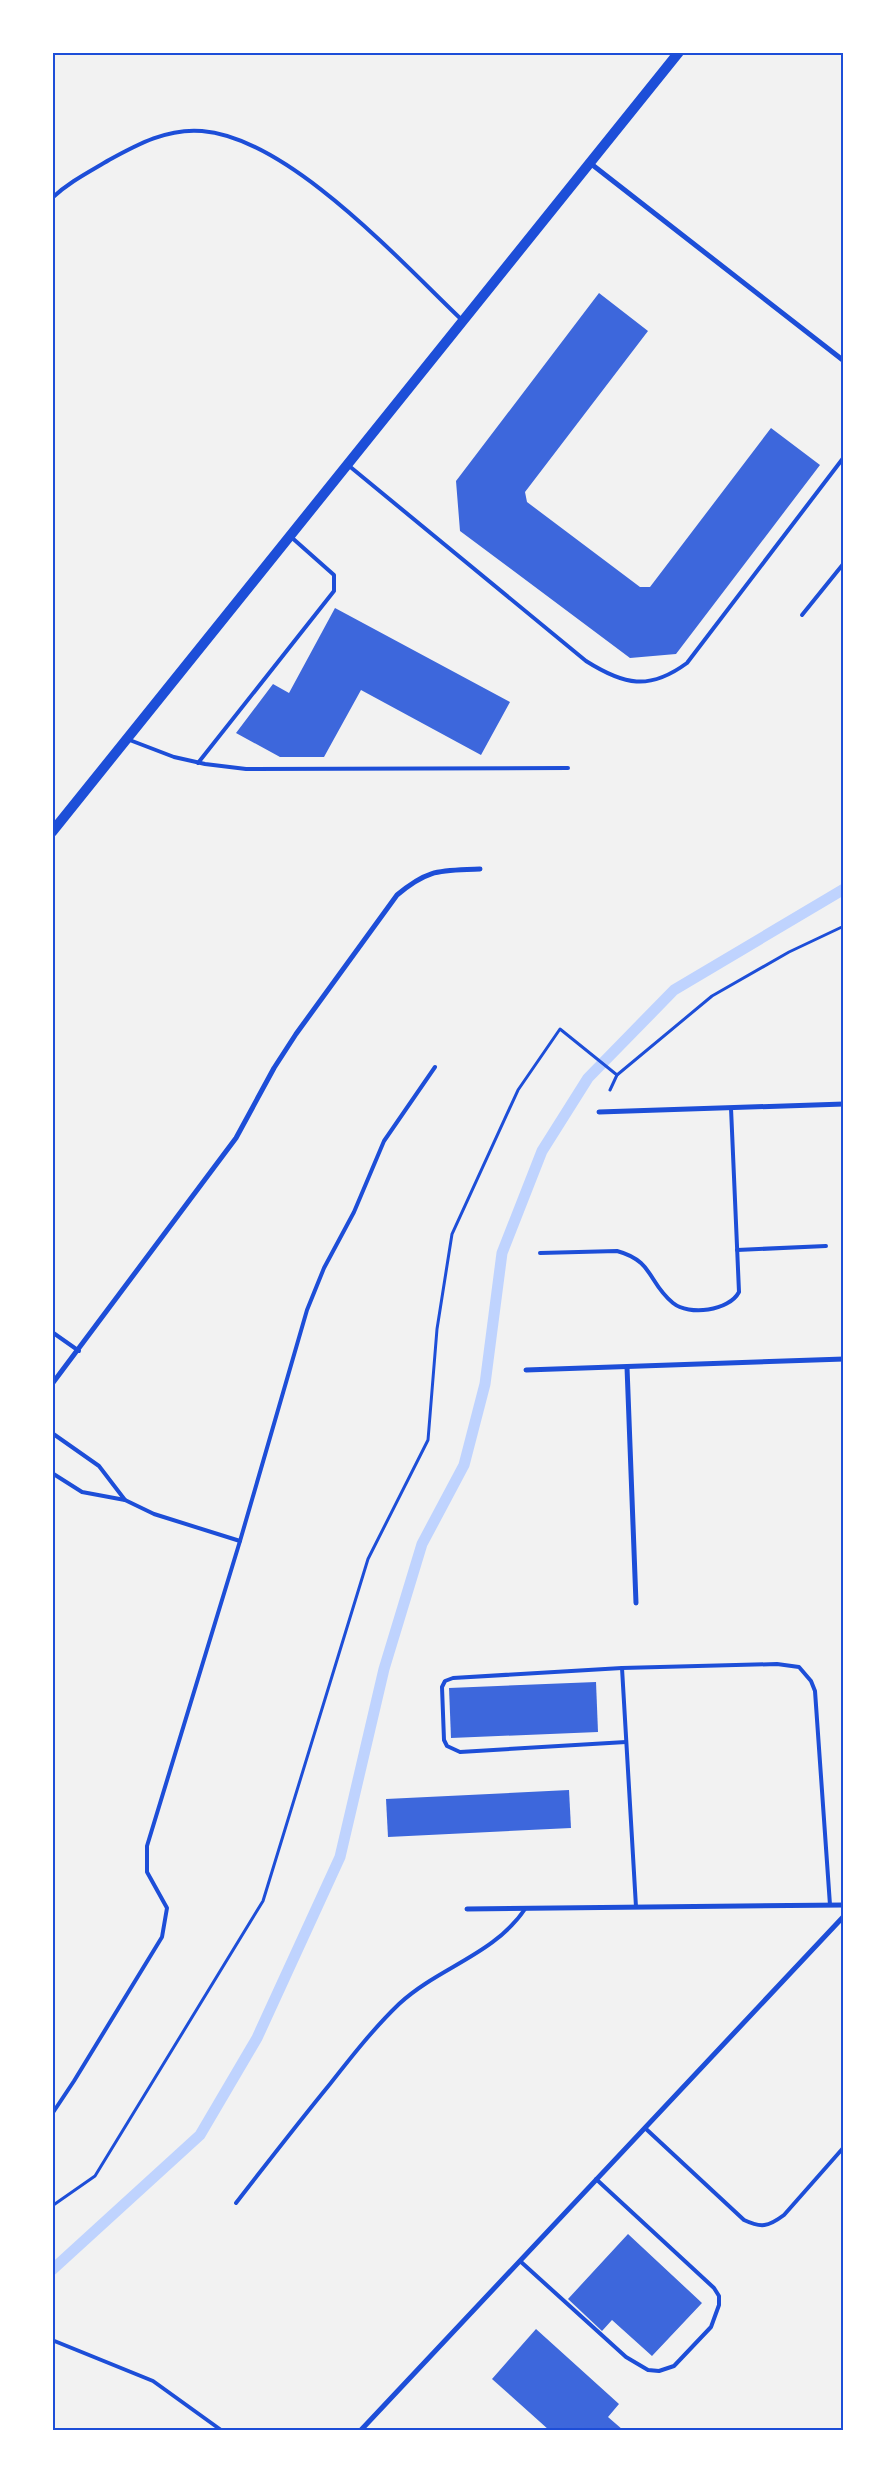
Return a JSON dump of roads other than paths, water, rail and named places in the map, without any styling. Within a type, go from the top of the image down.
[{"type":"main road","points":[[52,832],[678,52]]},
{"type":"street","points":[[590,163],[844,361]]},
{"type":"street","points":[[52,1384],[79,1351],[236,1138],[274,1068],[296,1034],[397,895],[416,879],[435,872],[480,868]]},
{"type":"street","points":[[600,1112],[844,1104]]},
{"type":"street","points":[[526,1370],[844,1359]]},
{"type":"street","points":[[627,1366],[636,1603]]},
{"type":"street","points":[[466,1910],[844,1905]]},
{"type":"street","points":[[360,2430],[844,1916]]},
{"type":"lane","points":[[52,198],[66,186],[128,150],[166,134],[201,131],[228,135],[271,154],[335,201],[462,320]]},
{"type":"lane","points":[[347,465],[586,661],[605,673],[642,682],[662,679],[687,663],[844,457]]},
{"type":"lane","points":[[198,763],[334,591],[334,575],[290,536]]},
{"type":"lane","points":[[802,615],[844,563]]},
{"type":"lane","points":[[127,739],[171,756],[198,763],[246,769],[568,768]]},
{"type":"lane","points":[[52,2114],[162,1937],[167,1908],[146,1872],[147,1846],[240,1541],[293,1354],[318,1281],[354,1212],[392,1128],[436,1067]]},
{"type":"lane","points":[[540,1253],[617,1251],[630,1254],[646,1266],[665,1296],[674,1305],[686,1309],[714,1309],[732,1302],[739,1292],[731,1108]]},
{"type":"lane","points":[[737,1250],[826,1246]]},
{"type":"lane","points":[[52,1332],[79,1351]]},
{"type":"lane","points":[[52,1433],[97,1464],[125,1500]]},
{"type":"lane","points":[[52,1473],[82,1492],[125,1500],[154,1514],[240,1541]]},
{"type":"lane","points":[[626,1742],[460,1752],[447,1746],[444,1740],[441,1697],[445,1681],[453,1678],[622,1668],[777,1664],[791,1665],[805,1672],[815,1691],[830,1905]]},
{"type":"lane","points":[[622,1668],[636,1907]]},
{"type":"lane","points":[[236,2203],[368,2037],[401,2002],[500,1938],[514,1925],[525,1909]]},
{"type":"lane","points":[[644,2128],[744,2220],[762,2227],[772,2224],[784,2215],[844,2147]]},
{"type":"lane","points":[[520,2261],[626,2357],[648,2370],[659,2371],[674,2366],[705,2334],[711,2327],[719,2306],[719,2296],[714,2288],[596,2179]]},
{"type":"lane","points":[[52,2340],[153,2381],[221,2430]]},
{"type":"waterway","points":[[52,2270],[200,2135],[257,2038],[340,1857],[384,1669],[422,1544],[464,1465],[485,1384],[502,1253],[542,1151],[588,1078],[674,990],[844,889]]}]
